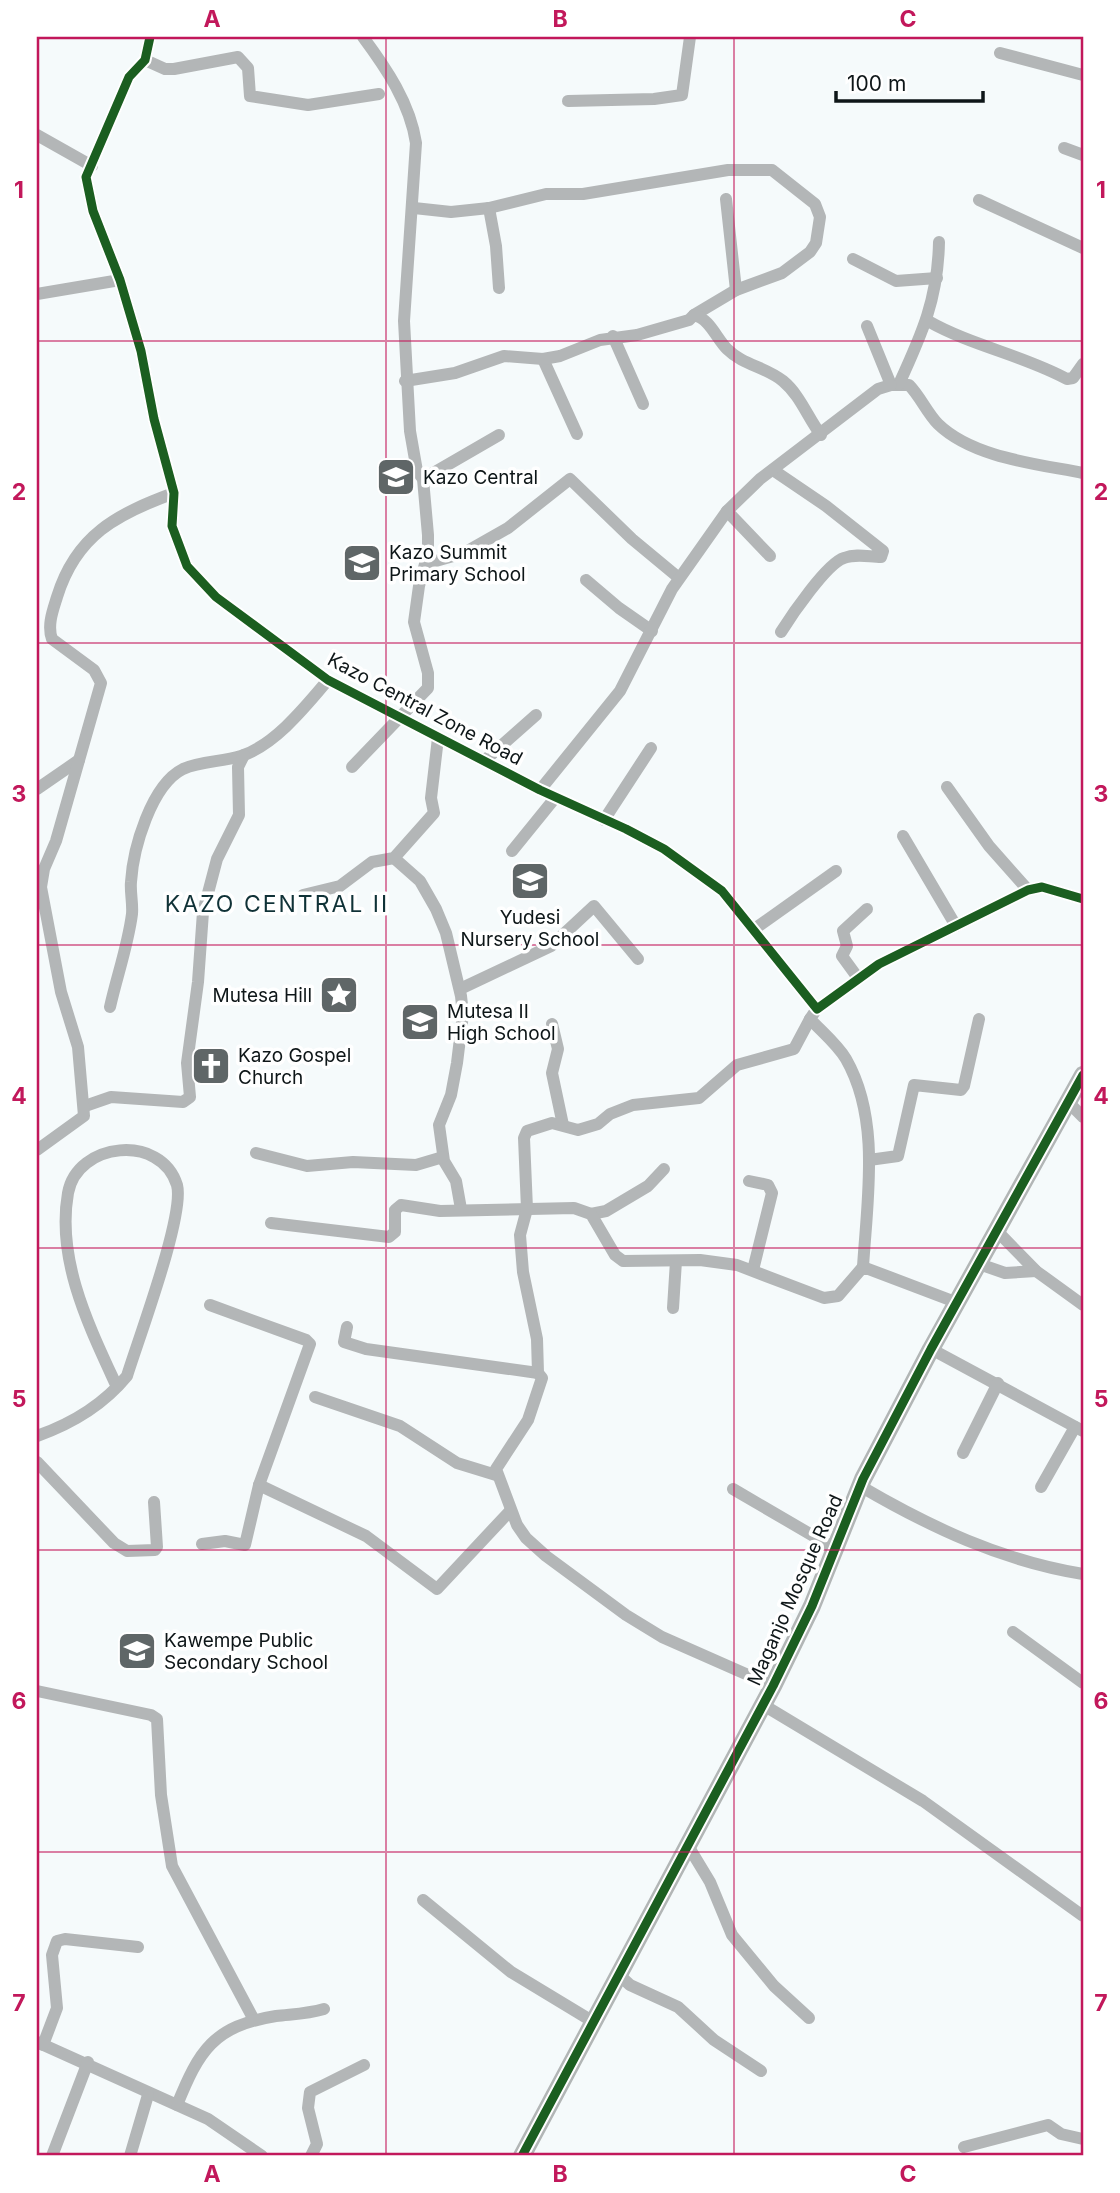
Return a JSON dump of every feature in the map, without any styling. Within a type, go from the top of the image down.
[{"type":"street","name":"Kazo Central Zone Road","points":[[150,37],[145,60],[129,77],[86,177],[93,211],[120,281],[141,351],[154,419],[174,494],[172,526],[180,552],[196,578],[241,617],[328,680],[400,715],[438,738],[555,798],[663,849],[722,891],[846,1059],[864,1099],[869,1160],[863,1267]]},
{"type":"street","points":[[352,767],[428,688],[428,673],[414,621],[428,535],[423,479],[417,471],[412,444],[405,381],[404,321],[414,208],[416,143],[414,126],[402,99],[363,37]]},
{"type":"street","points":[[568,101],[654,99],[682,95],[690,37]]},
{"type":"street","points":[[1000,53],[1083,75]]},
{"type":"street","points":[[145,60],[165,69],[174,69],[238,57],[248,68],[250,96],[308,105],[379,94]]},
{"type":"street","points":[[37,135],[92,166]]},
{"type":"street","points":[[1064,148],[1083,155]]},
{"type":"street","points":[[405,381],[455,373],[505,356],[543,359],[613,337],[637,335],[689,320],[736,290],[782,273],[810,253],[816,243],[820,217],[815,204],[772,170],[728,170],[583,194],[546,194],[489,208],[451,212],[414,208]]},
{"type":"street","points":[[726,200],[736,290]]},
{"type":"street","points":[[979,200],[1083,248]]},
{"type":"street","points":[[489,208],[496,246],[499,288]]},
{"type":"street","points":[[895,384],[928,321],[937,278],[939,242]]},
{"type":"street","points":[[853,260],[896,281],[937,278]]},
{"type":"street","points":[[37,294],[120,281]]},
{"type":"street","points":[[694,315],[702,317],[727,349],[743,362],[755,364],[785,382],[821,435]]},
{"type":"street","points":[[928,321],[956,337],[989,345],[1068,379],[1073,378],[1083,364]]},
{"type":"street","points":[[867,326],[895,384]]},
{"type":"street","points":[[613,337],[643,404]]},
{"type":"street","points":[[543,359],[576,434]]},
{"type":"street","points":[[540,790],[620,691],[679,578],[727,511],[773,470],[878,389],[895,384],[909,385],[940,426],[970,445],[1083,473]]},
{"type":"street","points":[[423,479],[499,435]]},
{"type":"street","points":[[773,470],[826,506],[883,554],[878,557],[866,554],[842,558],[834,564],[799,604],[781,632]]},
{"type":"street","points":[[425,564],[464,552],[508,528],[570,479],[632,540],[679,578]]},
{"type":"street","points":[[37,1150],[84,1116],[78,1047],[61,992],[41,887],[44,869],[56,841],[101,683],[94,670],[52,639],[51,618],[62,582],[89,537],[135,508],[174,494]]},
{"type":"street","points":[[727,511],[770,556]]},
{"type":"street","points":[[586,580],[652,631]]},
{"type":"street","points":[[110,1007],[132,912],[131,883],[135,854],[148,813],[161,791],[183,769],[244,755],[266,741],[306,705],[328,680]]},
{"type":"street","points":[[484,761],[536,715]]},
{"type":"street","points":[[303,895],[340,886],[372,862],[394,858],[434,813],[432,798],[438,738]]},
{"type":"street","points":[[604,820],[651,748]]},
{"type":"street","points":[[85,1106],[111,1097],[183,1102],[190,1097],[187,1063],[198,982],[203,912],[217,859],[239,815],[238,767],[244,755]]},
{"type":"street","points":[[37,789],[79,760]]},
{"type":"street","points":[[947,787],[989,846],[1028,890]]},
{"type":"street","points":[[512,851],[555,798]]},
{"type":"street","points":[[903,836],[956,926]]},
{"type":"street","points":[[394,858],[420,881],[436,909],[446,933],[460,989],[463,1014],[458,1052],[451,1096],[439,1125],[443,1157],[456,1181],[461,1209]]},
{"type":"street","points":[[753,930],[836,871]]},
{"type":"street","points":[[773,1686],[698,1655],[626,1615],[526,1538],[510,1511],[496,1475],[499,1461],[516,1440],[535,1402],[542,1378],[538,1373],[537,1339],[523,1272],[520,1235],[527,1209],[524,1138],[527,1131],[552,1124],[578,1130],[598,1124],[610,1114],[633,1105],[699,1098],[737,1065],[794,1049],[814,1014],[858,978],[956,926],[1028,890],[1042,887],[1083,900]]},
{"type":"street","points":[[460,989],[551,946],[594,906],[638,959]]},
{"type":"street","points":[[858,978],[842,956],[846,946],[844,931],[867,909]]},
{"type":"street","points":[[869,1160],[898,1156],[914,1085],[961,1090],[979,1019]]},
{"type":"street","points":[[552,1024],[558,1049],[552,1073],[563,1125]]},
{"type":"street","name":"Maganjo Mosque Road","points":[[522,2156],[617,1973],[773,1686],[812,1606],[860,1486],[931,1349],[1083,1076]]},
{"type":"street","points":[[1068,1102],[1083,1117]]},
{"type":"street","points":[[37,1436],[95,1407],[117,1387],[127,1376],[174,1227],[178,1200],[176,1184],[164,1164],[147,1153],[131,1150],[113,1150],[83,1166],[68,1190],[66,1216],[75,1285],[93,1337],[117,1387]]},
{"type":"street","points":[[256,1153],[307,1166],[353,1162],[416,1165],[443,1157]]},
{"type":"street","points":[[271,1223],[389,1237],[395,1232],[398,1206],[440,1211],[574,1208],[591,1214],[606,1211],[648,1186],[664,1169]]},
{"type":"street","points":[[749,1181],[768,1185],[772,1193],[752,1270]]},
{"type":"street","points":[[591,1214],[619,1259],[700,1260],[752,1270],[824,1298],[838,1296],[863,1267],[958,1303]]},
{"type":"street","points":[[998,1232],[1036,1271],[1083,1305]]},
{"type":"street","points":[[673,1308],[676,1261]]},
{"type":"street","points":[[979,1264],[1005,1273],[1036,1271]]},
{"type":"street","points":[[202,1544],[225,1541],[245,1545],[259,1485],[310,1344],[306,1339],[210,1305]]},
{"type":"street","points":[[348,1327],[344,1342],[366,1349],[538,1373]]},
{"type":"street","points":[[931,1349],[988,1380],[998,1382],[1079,1429],[1041,1487]]},
{"type":"street","points":[[963,1453],[998,1382]]},
{"type":"street","points":[[315,1397],[400,1426],[457,1463],[496,1475]]},
{"type":"street","points":[[37,1462],[119,1548],[127,1551],[155,1550],[157,1547],[154,1502]]},
{"type":"street","points":[[259,1485],[366,1536],[437,1590],[510,1511]]},
{"type":"street","points":[[860,1486],[902,1511],[970,1542],[1031,1565],[1083,1574]]},
{"type":"street","points":[[733,1489],[834,1548]]},
{"type":"street","points":[[1013,1632],[1083,1683]]},
{"type":"street","points":[[37,1691],[151,1715],[157,1719],[161,1795],[172,1866],[254,2020]]},
{"type":"street","points":[[770,1709],[923,1801],[1083,1916]]},
{"type":"street","points":[[687,1844],[710,1882],[732,1935],[774,1986],[809,2018]]},
{"type":"street","points":[[423,1900],[511,1972],[592,2021]]},
{"type":"street","points":[[138,1947],[57,1941],[52,1955],[57,2008],[40,2043],[88,2063],[148,2095],[208,2119],[262,2156]]},
{"type":"street","points":[[617,1973],[630,1985],[678,2007],[714,2040],[761,2071]]},
{"type":"street","points":[[177,2105],[194,2062],[204,2048],[254,2020],[306,2015],[324,2009]]},
{"type":"street","points":[[52,2156],[88,2063]]},
{"type":"street","points":[[311,2156],[317,2144],[308,2108],[310,2092],[364,2065]]},
{"type":"street","points":[[130,2156],[148,2095]]},
{"type":"street","points":[[964,2147],[1048,2124],[1060,2134],[1083,2139]]},
{"type":"cycle path","points":[[150,37],[145,60],[129,77],[86,177],[93,211],[120,280],[141,351],[154,419],[174,493],[172,526],[187,566],[216,597],[328,680],[540,790],[664,849],[722,891],[817,1009],[879,964],[1028,890],[1042,887],[1083,899]]},
{"type":"cycle path","points":[[522,2156],[773,1686],[812,1606],[863,1479],[931,1349],[1083,1075]]},
{"type":"place","name":"Kazo Central","points":[[396,477]]},
{"type":"place","name":"Kazo Summit Primary School","points":[[362,563]]},
{"type":"place","name":"Yudesi Nursery School","points":[[530,881]]},
{"type":"place","name":"Mutesa Hill","points":[[339,995]]},
{"type":"place","name":"Mutesa II High School","points":[[420,1022]]},
{"type":"place","name":"Kazo Gospel Church","points":[[211,1066]]},
{"type":"place","name":"Kawempe Public Secondary School","points":[[137,1651]]},
{"type":"district","name":"KAZO CENTRAL II","points":[[277,904]]}]
